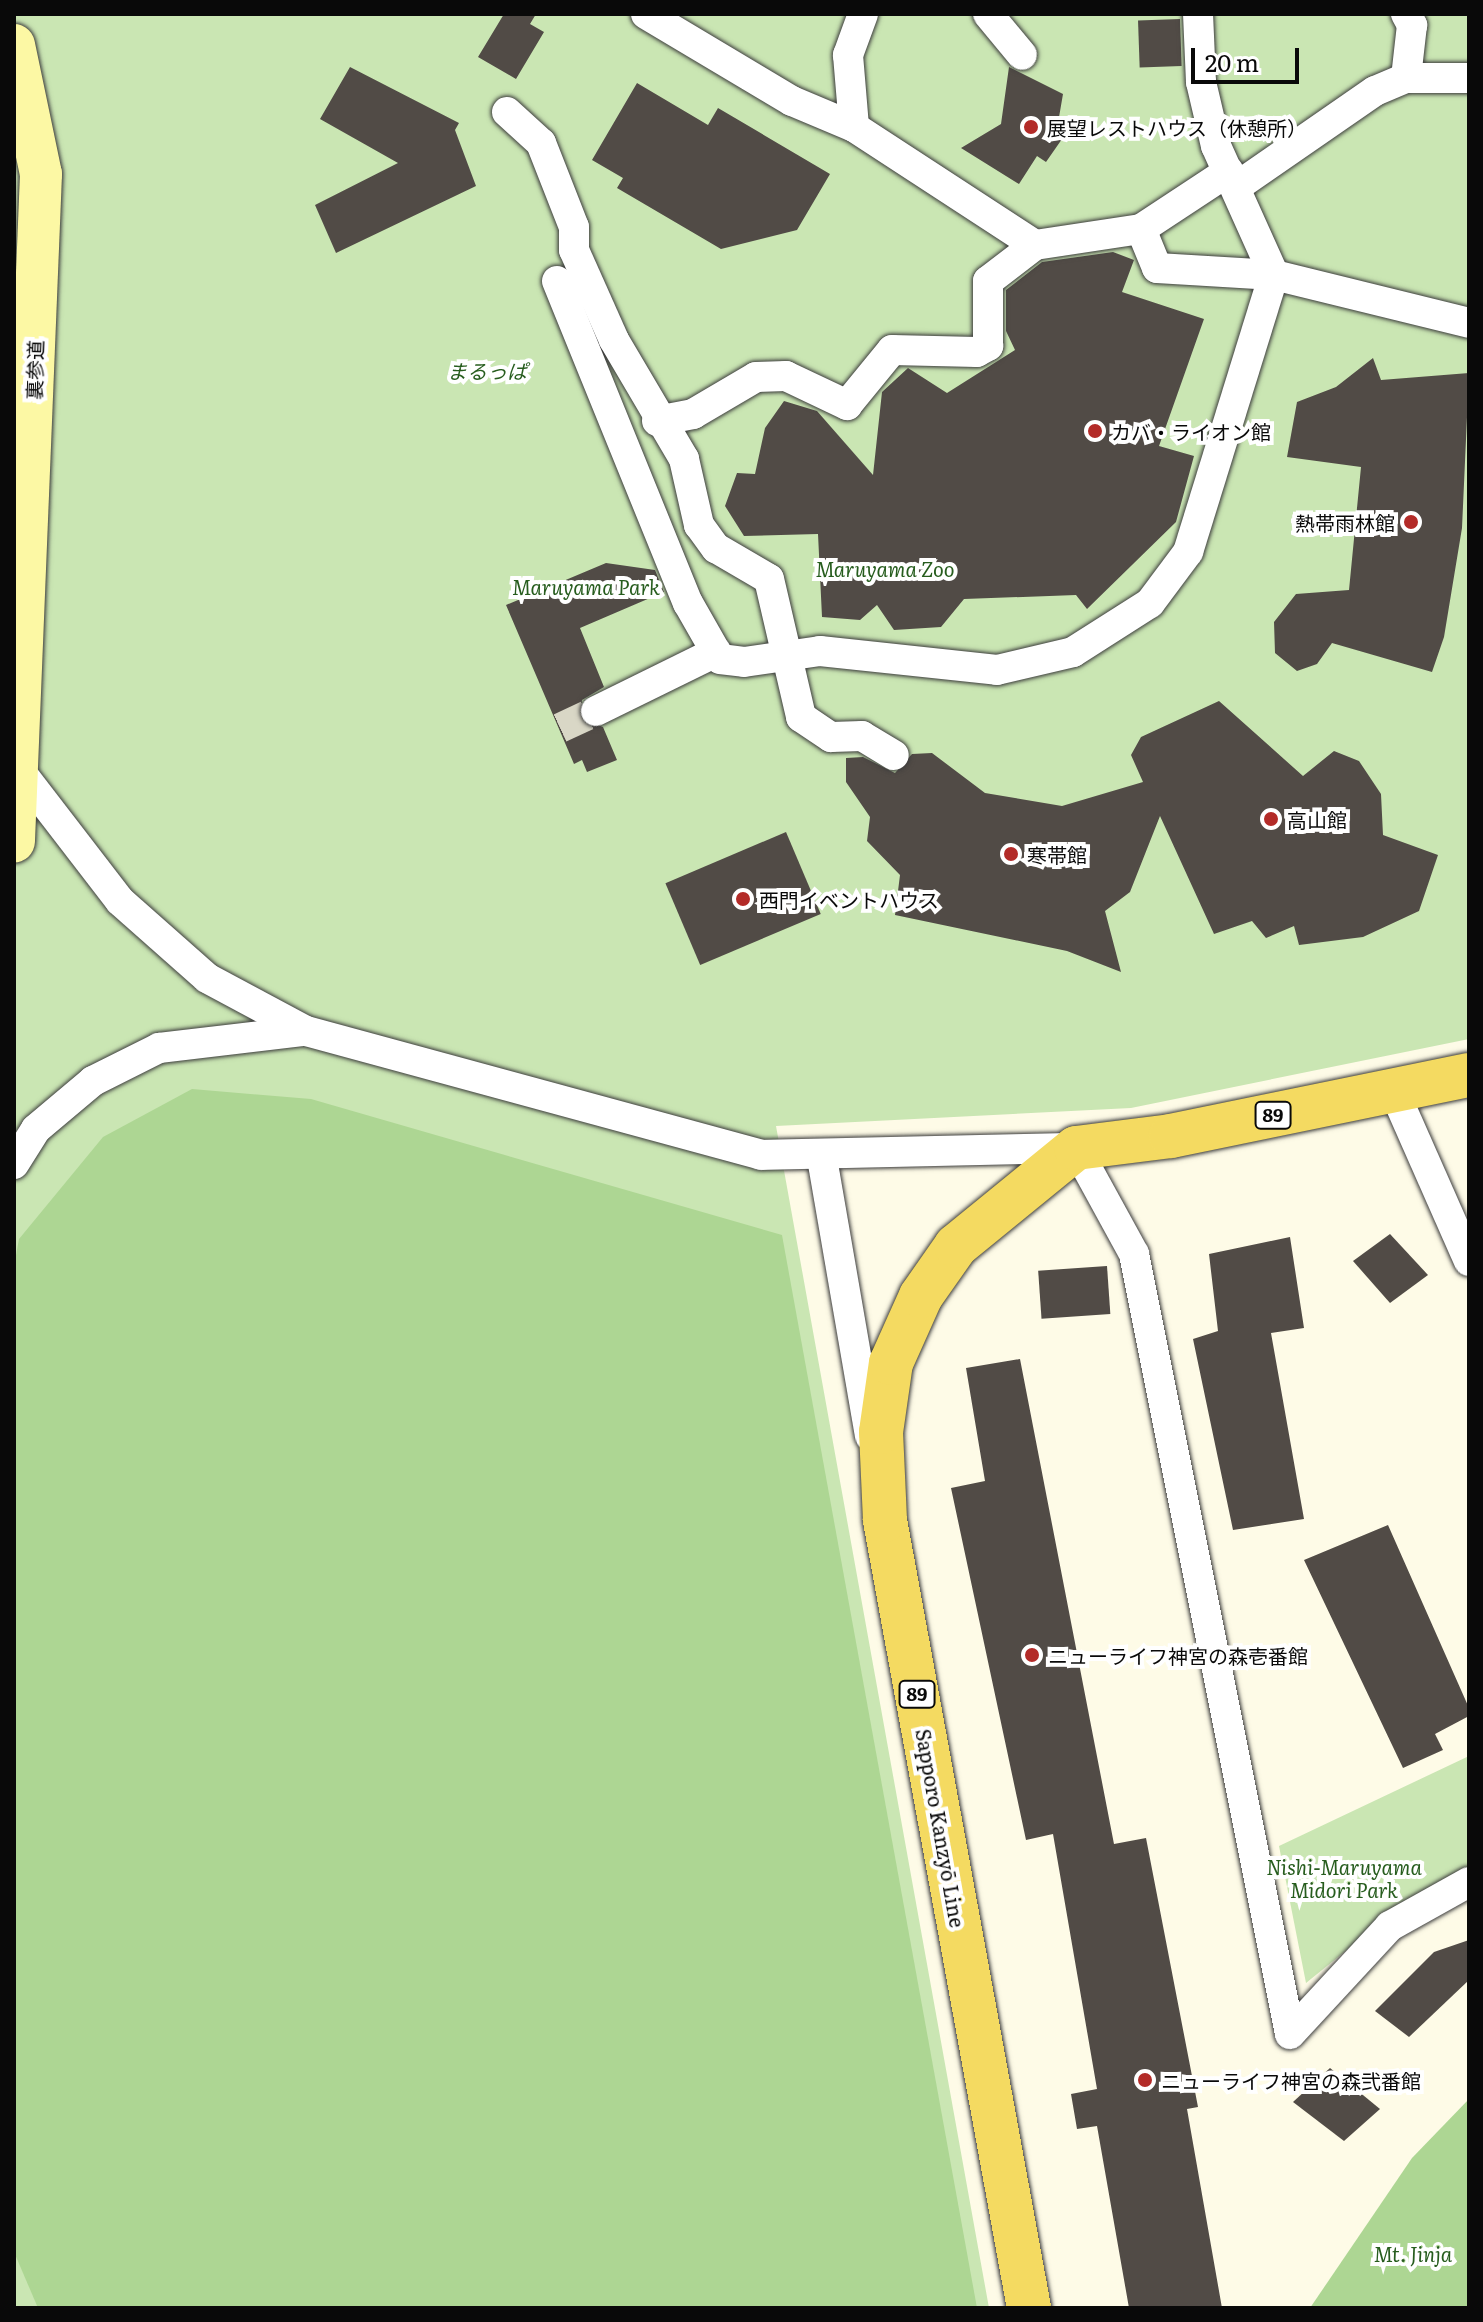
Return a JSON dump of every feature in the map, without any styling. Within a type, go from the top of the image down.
[{"type":"main road","name":"89","points":[[1076,1148],[1171,1136],[1469,1075]]},
{"type":"main road","name":"Sapporo Kanzyō Line","points":[[1029,2308],[885,1520],[881,1432],[891,1363],[921,1296],[956,1246],[1076,1148]]},
{"type":"street","points":[[646,14],[792,101],[854,127],[1035,245]]},
{"type":"street","points":[[854,127],[848,55],[863,14]]},
{"type":"street","points":[[988,14],[1022,55]]},
{"type":"street","points":[[557,281],[688,603],[716,652],[744,662],[787,652],[872,653],[997,670],[1073,652],[1129,619],[1188,552],[1274,275],[1234,178],[1201,82],[1198,14]]},
{"type":"street","points":[[1406,14],[1412,25],[1406,78]]},
{"type":"street","name":"裏参道","points":[[14,45],[41,174],[20,771],[14,841]]},
{"type":"street","points":[[657,421],[693,414],[756,377],[786,376],[847,405],[892,350],[977,352],[988,346],[988,281],[1035,245],[1141,229],[1406,78],[1469,78]]},
{"type":"street","points":[[507,112],[541,143],[574,227],[574,250],[657,421],[684,459],[699,525],[716,548],[769,579],[801,717],[831,737],[862,736],[894,755]]},
{"type":"street","points":[[1141,229],[1157,268],[1274,275],[1469,323]]},
{"type":"street","points":[[596,711],[716,652]]},
{"type":"street","points":[[20,771],[120,901],[207,978],[306,1031],[761,1155],[822,1158],[1076,1148],[1134,1254],[1290,2034],[1390,1926],[1469,1882]]},
{"type":"street","points":[[14,1164],[36,1129],[93,1081],[159,1048],[223,1035],[306,1031]]},
{"type":"street","points":[[1393,1089],[1469,1261]]},
{"type":"street","points":[[822,1158],[885,1520]]},
{"type":"green space","name":"Maruyama Park","points":[[14,14],[1469,14],[1469,1039],[1131,1108],[776,1126],[989,2308],[14,2308]]},
{"type":"green space","points":[[192,1089],[311,1099],[782,1235],[977,2308],[38,2308],[14,2252],[14,1266],[19,1239],[103,1137]]},
{"type":"green space","name":"Nishi-Maruyama Midori Park","points":[[1469,1756],[1469,1867],[1401,1906],[1306,1983],[1279,1846]]},
{"type":"green space","name":"Mt. Jinja","points":[[1469,2099],[1469,2308],[1310,2308],[1412,2158]]},
{"type":"building","points":[[504,14],[536,14],[530,24],[544,32],[516,79],[478,57]]},
{"type":"building","points":[[1180,19],[1182,66],[1140,67],[1138,20]]},
{"type":"building","points":[[350,67],[459,123],[455,130],[476,186],[336,253],[315,205],[398,163],[320,119]]},
{"type":"building","name":"展望レストハウス（休憩所）","points":[[1009,67],[1063,94],[1058,123],[1069,129],[1046,162],[1037,156],[1019,184],[961,148],[1001,124]]},
{"type":"building","points":[[637,83],[708,125],[718,108],[830,174],[797,230],[721,249],[617,188],[623,178],[592,160]]},
{"type":"building","name":"カバ・ライオン館","points":[[1113,252],[1134,260],[1122,292],[1204,319],[1159,446],[1194,456],[1176,522],[1087,609],[1076,595],[964,599],[941,627],[894,630],[877,605],[860,620],[822,617],[818,534],[744,536],[725,506],[737,473],[755,474],[765,428],[784,401],[817,411],[873,475],[882,392],[908,368],[947,393],[1015,350],[1006,331],[1006,290],[1042,262]]},
{"type":"building","name":"熱帯雨林館","points":[[1373,358],[1381,380],[1469,373],[1462,528],[1444,637],[1432,672],[1332,643],[1317,664],[1297,671],[1275,653],[1274,622],[1296,594],[1349,590],[1361,467],[1287,457],[1297,402],[1336,387]]},
{"type":"building","points":[[606,563],[655,570],[664,592],[580,628],[604,687],[582,700],[580,718],[603,727],[617,760],[587,772],[582,760],[574,764],[506,605]]},
{"type":"building","points":[[1219,701],[1303,776],[1334,751],[1359,761],[1381,794],[1383,835],[1438,855],[1419,911],[1363,937],[1299,945],[1294,926],[1266,938],[1252,921],[1214,934],[1160,816],[1130,892],[1105,911],[1121,972],[1067,951],[895,915],[900,875],[867,841],[870,817],[846,782],[846,758],[863,757],[895,773],[912,754],[932,753],[985,793],[1062,806],[1143,782],[1131,755],[1141,737]]},
{"type":"building","name":"西門イベントハウス","points":[[786,832],[821,914],[700,965],[665,883]]},
{"type":"building","points":[[1390,1234],[1428,1275],[1390,1303],[1353,1261]]},
{"type":"building","points":[[1290,1237],[1304,1328],[1271,1333],[1304,1519],[1233,1530],[1193,1339],[1218,1331],[1209,1254]]},
{"type":"building","points":[[1107,1266],[1110,1314],[1042,1319],[1038,1271]]},
{"type":"building","points":[[1020,1359],[1114,1844],[1146,1838],[1198,2107],[1187,2109],[1222,2308],[1129,2308],[1097,2126],[1077,2129],[1071,2094],[1097,2089],[1053,1834],[1026,1840],[951,1488],[985,1481],[966,1368]]},
{"type":"building","points":[[1388,1525],[1469,1708],[1469,1716],[1435,1734],[1443,1750],[1403,1768],[1304,1560]]},
{"type":"building","points":[[1469,1940],[1469,1980],[1409,2037],[1375,2011],[1434,1952]]},
{"type":"building","points":[[1330,2068],[1380,2109],[1344,2141],[1293,2102]]},
{"type":"tunnel","points":[[560,728],[596,711]]},
{"type":"place","name":"展望レストハウス（休憩所）","points":[[1031,127]]},
{"type":"place","name":"カバ・ライオン館","points":[[1095,431]]},
{"type":"place","name":"熱帯雨林館","points":[[1411,522]]},
{"type":"place","name":"高山館","points":[[1271,819]]},
{"type":"place","name":"寒帯館","points":[[1011,854]]},
{"type":"place","name":"西門イベントハウス","points":[[743,899]]},
{"type":"place","name":"ニューライフ神宮の森壱番館","points":[[1032,1655]]},
{"type":"place","name":"ニューライフ神宮の森弐番館","points":[[1145,2080]]},
{"type":"park label","name":"まるっぱ","points":[[487,370]]},
{"type":"park label","name":"Maruyama Zoo","points":[[885,568]]}]
